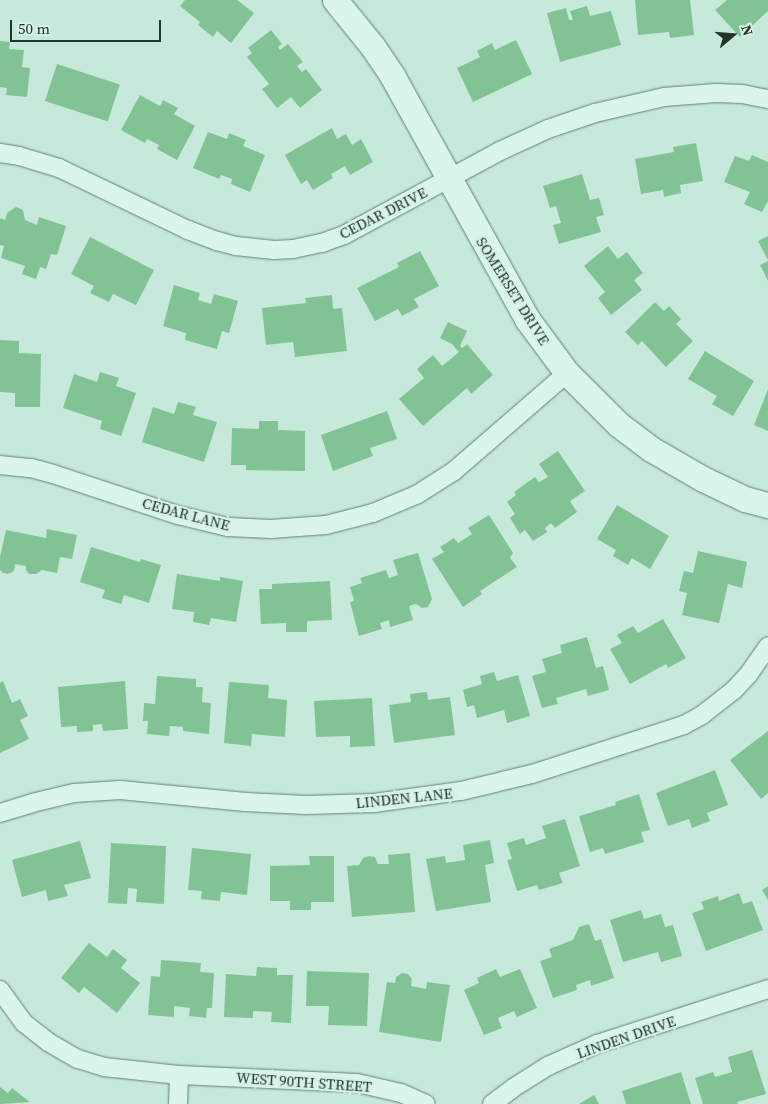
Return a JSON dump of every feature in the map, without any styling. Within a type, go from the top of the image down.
[{"type":"street","name":"SOMERSET DRIVE","points":[[335,0],[373,47],[393,77],[527,319],[568,373],[618,424],[651,449],[703,479],[745,499],[768,505]]},
{"type":"street","name":"CEDAR DRIVE","points":[[0,153],[19,156],[59,168],[86,179],[188,230],[217,241],[236,246],[274,250],[322,244],[344,235],[548,129],[595,112],[664,97],[716,92],[768,99]]},
{"type":"street","name":"CEDAR LANE","points":[[0,465],[31,468],[178,515],[228,527],[271,529],[326,525],[373,513],[418,494],[454,471],[568,373]]},
{"type":"street","name":"LINDEN LANE","points":[[0,813],[74,793],[120,790],[245,802],[306,805],[374,803],[461,791],[532,774],[684,725],[702,715],[734,690],[768,646]]},
{"type":"street","name":"LINDEN DRIVE","points":[[492,1104],[548,1066],[597,1044],[768,989]]},
{"type":"street","name":"WEST 90TH STREET","points":[[0,990],[24,1023],[48,1042],[78,1059],[120,1070],[179,1075],[357,1083],[402,1093],[426,1104]]},
{"type":"street","points":[[178,1104],[179,1075]]},
{"type":"building","points":[[185,0],[237,0],[254,13],[231,43],[217,31],[213,37],[198,25],[200,22],[180,6]]},
{"type":"building","points":[[635,0],[690,0],[694,35],[670,38],[669,32],[638,35]]},
{"type":"building","points":[[727,0],[768,0],[768,11],[740,37],[715,10]]},
{"type":"building","points":[[587,6],[590,16],[611,11],[621,45],[560,62],[547,13],[566,8],[569,20],[573,20],[570,11]]},
{"type":"building","points":[[271,30],[282,44],[278,47],[280,50],[288,44],[303,62],[297,66],[302,72],[306,69],[322,90],[300,108],[291,97],[277,108],[262,89],[269,84],[247,57],[252,53],[248,48]]},
{"type":"building","points":[[516,40],[532,74],[473,102],[457,68],[480,57],[477,51],[492,43],[495,50]]},
{"type":"building","points":[[0,41],[10,42],[9,49],[24,50],[22,67],[30,68],[27,97],[6,95],[7,88],[0,87]]},
{"type":"building","points":[[57,64],[120,84],[108,121],[45,101]]},
{"type":"building","points":[[140,95],[160,106],[163,100],[178,108],[174,114],[195,126],[177,160],[157,149],[159,145],[147,139],[145,143],[121,130]]},
{"type":"building","points":[[332,128],[337,139],[346,134],[352,145],[361,139],[373,162],[350,175],[345,166],[331,174],[333,178],[313,190],[307,180],[301,184],[285,155]]},
{"type":"building","points":[[208,132],[227,139],[229,133],[246,140],[243,146],[265,155],[250,192],[231,184],[232,179],[221,175],[219,179],[193,168]]},
{"type":"building","points":[[696,143],[703,181],[680,185],[681,193],[664,197],[663,190],[641,194],[635,159],[674,152],[673,147]]},
{"type":"building","points":[[752,155],[768,162],[768,201],[762,212],[744,204],[750,192],[724,182],[735,156],[749,161]]},
{"type":"building","points":[[582,174],[590,200],[599,198],[604,215],[596,217],[601,232],[559,244],[553,225],[561,223],[556,206],[550,208],[543,186]]},
{"type":"building","points":[[16,207],[23,210],[25,220],[37,225],[39,217],[66,226],[57,255],[51,254],[46,269],[40,267],[36,279],[22,274],[25,266],[1,258],[4,246],[0,245],[0,218],[5,220],[7,213]]},
{"type":"building","points":[[768,236],[768,260],[758,241]]},
{"type":"building","points":[[90,237],[154,270],[136,305],[113,294],[109,302],[90,293],[94,286],[71,274]]},
{"type":"building","points":[[608,246],[618,259],[627,252],[643,273],[634,280],[642,290],[611,315],[598,298],[605,292],[584,266]]},
{"type":"building","points":[[420,251],[439,286],[414,299],[419,307],[402,316],[398,309],[375,321],[357,288],[399,267],[397,263]]},
{"type":"building","points":[[768,261],[768,281],[760,265]]},
{"type":"building","points":[[174,285],[200,293],[198,300],[211,304],[214,294],[238,301],[229,333],[222,331],[217,349],[185,340],[186,333],[163,326]]},
{"type":"building","points":[[332,295],[333,309],[342,308],[347,351],[295,357],[293,342],[266,345],[262,308],[306,303],[305,298]]},
{"type":"building","points":[[655,302],[664,311],[669,306],[681,319],[676,324],[693,341],[666,367],[642,341],[638,345],[625,332]]},
{"type":"building","points":[[448,322],[467,331],[460,346],[462,348],[467,344],[493,375],[471,394],[467,388],[423,426],[399,399],[424,378],[417,369],[433,355],[442,366],[459,352],[452,344],[440,338]]},
{"type":"building","points":[[0,340],[19,341],[19,353],[41,354],[40,407],[15,407],[15,393],[0,392]]},
{"type":"building","points":[[705,351],[754,381],[733,416],[712,404],[717,396],[688,379]]},
{"type":"building","points":[[100,372],[119,378],[116,386],[136,393],[121,436],[100,429],[102,421],[63,408],[74,374],[97,382]]},
{"type":"building","points":[[768,389],[768,431],[754,425]]},
{"type":"building","points":[[178,402],[196,407],[193,415],[217,422],[204,462],[142,442],[153,407],[174,414]]},
{"type":"building","points":[[387,411],[397,439],[370,448],[373,456],[333,471],[321,435]]},
{"type":"building","points":[[259,421],[278,421],[278,430],[305,431],[305,471],[246,470],[246,465],[231,465],[232,428],[259,429]]},
{"type":"building","points":[[558,451],[585,491],[570,501],[577,512],[555,528],[551,523],[545,528],[547,532],[533,541],[525,530],[520,534],[510,518],[515,514],[507,502],[516,495],[514,492],[535,477],[539,482],[548,477],[539,464]]},
{"type":"building","points":[[617,505],[669,536],[650,569],[632,558],[628,565],[613,556],[616,550],[597,539]]},
{"type":"building","points":[[489,515],[513,553],[510,558],[517,567],[480,591],[482,594],[463,607],[432,559],[444,552],[440,547],[454,538],[458,543],[472,534],[468,528]]},
{"type":"building","points":[[47,529],[77,535],[72,559],[60,557],[57,573],[42,570],[36,574],[29,574],[26,566],[15,564],[14,571],[8,574],[0,570],[0,557],[6,530],[46,538]]},
{"type":"building","points":[[91,547],[140,562],[141,559],[161,565],[149,603],[124,595],[121,604],[102,598],[105,590],[80,582]]},
{"type":"building","points":[[698,551],[747,562],[742,588],[728,584],[719,623],[682,615],[687,593],[679,591],[684,571],[693,573]]},
{"type":"building","points":[[418,553],[432,599],[428,607],[422,608],[416,604],[409,606],[413,620],[390,627],[389,620],[380,623],[382,629],[359,636],[350,602],[354,601],[350,587],[362,583],[360,578],[386,570],[389,578],[398,575],[393,560]]},
{"type":"building","points":[[177,574],[220,581],[220,577],[243,581],[236,622],[211,618],[209,625],[193,622],[194,612],[172,609]]},
{"type":"building","points":[[330,581],[332,620],[307,621],[307,632],[286,632],[286,623],[261,624],[259,589],[272,589],[272,584]]},
{"type":"building","points":[[663,619],[686,658],[668,668],[666,664],[630,684],[610,649],[622,643],[617,635],[633,626],[638,633]]},
{"type":"building","points":[[587,637],[596,668],[603,666],[609,690],[588,696],[586,689],[556,698],[558,704],[542,708],[532,676],[546,672],[542,659],[562,653],[560,645]]},
{"type":"building","points":[[494,672],[497,681],[518,675],[530,716],[507,723],[504,710],[477,718],[474,705],[467,707],[463,690],[482,684],[480,676]]},
{"type":"building","points":[[157,676],[196,679],[196,687],[203,687],[202,702],[211,703],[209,734],[183,731],[183,727],[170,726],[169,736],[147,734],[148,721],[143,721],[144,703],[155,704]]},
{"type":"building","points":[[3,681],[12,703],[20,699],[28,716],[20,720],[29,739],[0,753],[0,683]]},
{"type":"building","points":[[125,681],[128,729],[103,731],[102,724],[93,725],[93,731],[77,732],[77,726],[61,727],[58,687]]},
{"type":"building","points":[[229,682],[269,685],[268,698],[287,700],[285,737],[252,734],[251,746],[224,743]]},
{"type":"building","points":[[427,692],[428,700],[450,697],[455,735],[394,743],[389,705],[411,702],[410,694]]},
{"type":"building","points":[[372,698],[375,746],[350,747],[350,736],[316,737],[314,701]]},
{"type":"building","points":[[768,731],[768,793],[761,799],[730,760]]},
{"type":"building","points":[[715,770],[728,805],[707,813],[710,821],[692,828],[689,819],[668,826],[656,793]]},
{"type":"building","points":[[639,794],[650,830],[641,832],[644,842],[605,854],[603,848],[590,852],[579,816],[616,805],[615,802]]},
{"type":"building","points":[[565,819],[580,866],[559,873],[563,883],[539,890],[537,885],[517,891],[507,860],[512,859],[507,843],[524,838],[526,845],[546,838],[542,826]]},
{"type":"building","points":[[490,840],[494,863],[485,865],[491,902],[436,911],[426,859],[445,856],[446,863],[465,860],[463,845]]},
{"type":"building","points":[[80,841],[91,878],[64,885],[68,896],[48,901],[46,890],[22,897],[12,860]]},
{"type":"building","points":[[111,843],[166,846],[164,904],[136,902],[137,889],[128,888],[127,904],[108,903]]},
{"type":"building","points":[[192,848],[251,854],[247,895],[221,892],[220,901],[201,899],[202,891],[188,890]]},
{"type":"building","points":[[410,853],[415,912],[352,917],[347,866],[359,865],[363,858],[369,856],[375,857],[378,864],[389,864],[388,855]]},
{"type":"building","points":[[309,856],[334,856],[334,902],[311,902],[311,910],[290,910],[290,901],[270,901],[270,866],[310,865]]},
{"type":"building","points":[[768,886],[768,900],[762,890]]},
{"type":"building","points":[[739,893],[743,904],[752,901],[763,930],[706,951],[692,913],[704,909],[701,902],[718,896],[719,901]]},
{"type":"building","points":[[641,910],[644,919],[661,914],[665,927],[673,925],[682,956],[661,962],[658,952],[623,962],[610,920]]},
{"type":"building","points":[[589,924],[595,941],[601,939],[614,978],[591,986],[590,980],[576,985],[577,990],[553,998],[540,961],[552,957],[549,949],[573,940],[579,927]]},
{"type":"building","points":[[89,943],[107,957],[113,949],[127,960],[121,968],[140,983],[117,1013],[84,987],[79,993],[61,978]]},
{"type":"building","points":[[161,960],[201,963],[200,972],[214,973],[212,1008],[207,1008],[206,1018],[189,1016],[190,1008],[174,1006],[174,1017],[148,1015],[151,976],[160,977]]},
{"type":"building","points":[[257,967],[277,968],[277,975],[293,975],[291,1023],[271,1022],[272,1012],[253,1011],[253,1018],[224,1017],[226,974],[256,976]]},
{"type":"building","points":[[496,969],[500,977],[520,969],[537,1008],[517,1017],[514,1011],[498,1018],[502,1028],[484,1035],[464,990],[479,983],[477,978]]},
{"type":"building","points":[[307,971],[369,973],[367,1026],[328,1025],[329,1006],[306,1006]]},
{"type":"building","points":[[402,973],[408,974],[412,979],[411,986],[426,989],[427,982],[450,985],[441,1042],[379,1032],[387,982],[395,983],[396,977]]},
{"type":"building","points":[[752,1050],[766,1094],[737,1102],[738,1104],[703,1104],[695,1078],[713,1072],[715,1077],[732,1072],[728,1057]]},
{"type":"building","points":[[681,1072],[691,1104],[626,1104],[622,1091]]},
{"type":"building","points":[[0,1087],[8,1093],[12,1088],[30,1102],[0,1104]]},
{"type":"building","points":[[594,1095],[599,1104],[579,1104]]}]
